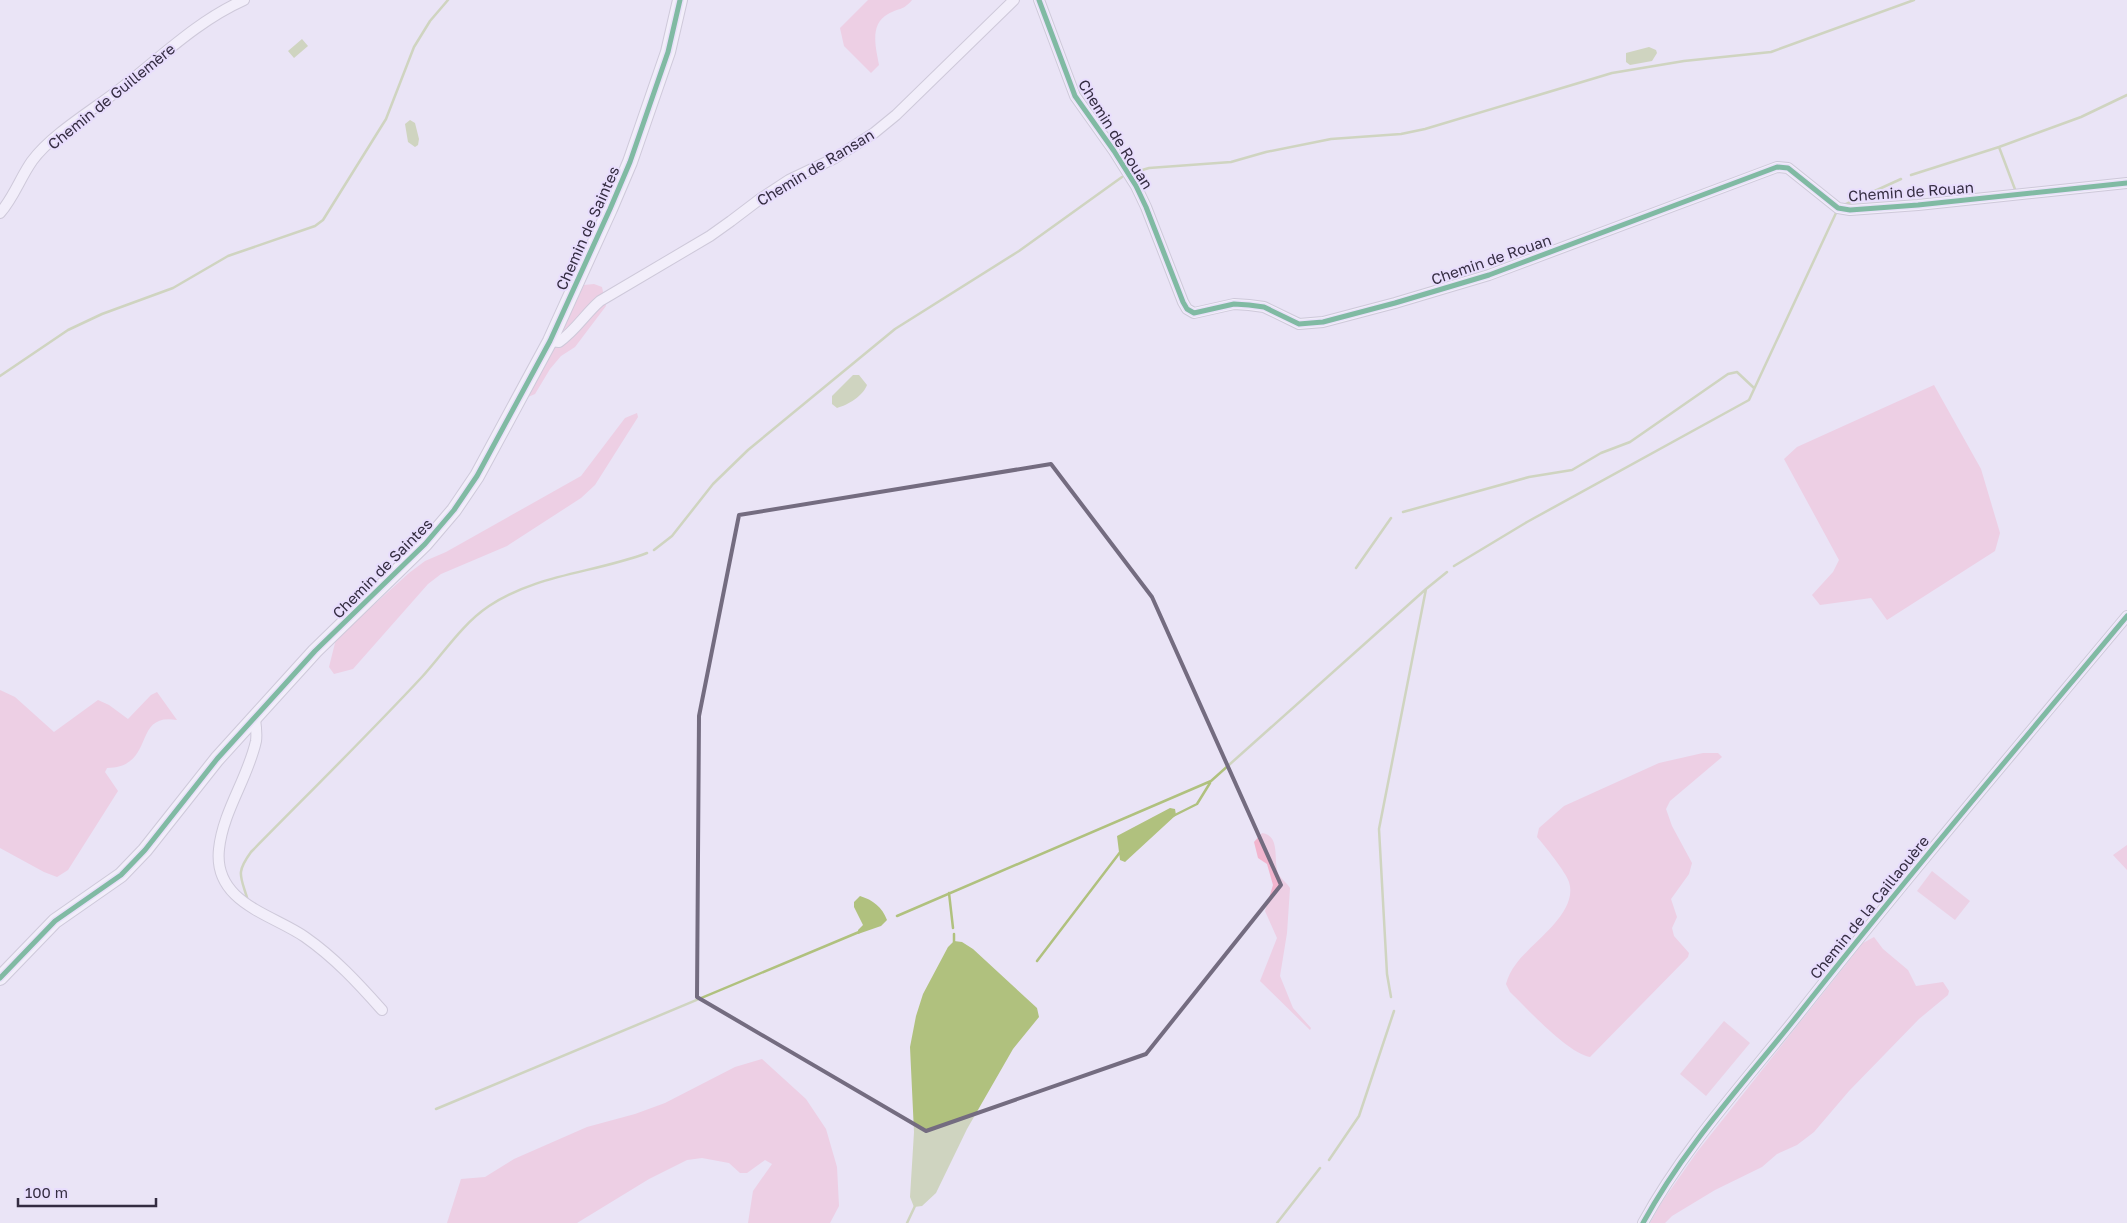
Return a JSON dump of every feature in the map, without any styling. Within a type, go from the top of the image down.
[{"type":"street","name":"Chemin de Guillemère","points":[[0,213],[16,191],[33,161],[64,130],[194,30],[223,10],[244,0]]},
{"type":"street","name":"Chemin de Saintes","points":[[0,978],[55,921],[121,875],[145,850],[217,759],[315,651],[409,562],[454,510],[477,476],[550,341],[630,162],[668,52],[680,0]]},
{"type":"street","name":"Chemin de Ransan","points":[[550,341],[559,342],[568,336],[600,301],[710,236],[789,180],[835,158],[874,133],[896,115],[1014,0]]},
{"type":"street","name":"Chemin de Rouan","points":[[1038,0],[1075,96],[1136,186],[1183,302],[1187,309],[1194,313],[1234,304],[1249,305],[1264,307],[1299,324],[1322,322],[1396,304],[1488,275],[1778,167],[1788,168],[1798,174],[1838,208],[1850,210],[1918,206],[2127,183]]},
{"type":"street","name":"Chemin de la Caillaouère","points":[[1643,1223],[1656,1199],[1693,1147],[1823,983],[2127,616]]},
{"type":"street","points":[[255,719],[256,740],[224,825],[219,849],[220,867],[227,884],[239,900],[257,912],[304,936],[348,972],[382,1010]]},
{"type":"highlighted area","points":[[1051,464],[1152,597],[1281,885],[1146,1054],[926,1131],[697,997],[699,716],[739,515]]},
{"type":"shaded area","points":[[868,0],[912,0],[903,8],[882,18],[878,24],[875,37],[879,65],[871,73],[844,46],[840,28]]},
{"type":"shaded area","points":[[302,39],[308,46],[294,58],[288,51]]},
{"type":"shaded area","points":[[1649,47],[1656,50],[1657,53],[1652,61],[1630,65],[1626,62],[1626,53]]},
{"type":"shaded area","points":[[410,120],[415,123],[419,139],[418,145],[415,147],[408,142],[405,124]]},
{"type":"shaded area","points":[[594,284],[602,287],[606,306],[575,347],[561,356],[550,369],[535,394],[528,397],[531,385],[584,285]]},
{"type":"shaded area","points":[[853,375],[859,375],[867,385],[855,400],[837,408],[832,404],[832,396]]},
{"type":"shaded area","points":[[1934,385],[1981,469],[2000,533],[1995,551],[1887,620],[1871,598],[1820,605],[1812,595],[1833,572],[1839,560],[1784,459],[1797,447]]},
{"type":"shaded area","points":[[637,413],[638,417],[595,485],[581,498],[507,546],[441,574],[428,584],[353,669],[334,674],[329,667],[336,639],[409,573],[425,561],[446,552],[581,476],[625,418]]},
{"type":"shaded area","points":[[0,690],[15,697],[54,732],[98,700],[109,705],[128,719],[151,695],[157,692],[177,720],[163,720],[154,724],[148,731],[133,759],[122,765],[107,768],[105,772],[118,791],[68,870],[57,877],[0,848]]},
{"type":"shaded area","points":[[1703,753],[1718,753],[1722,757],[1670,801],[1666,809],[1672,826],[1692,863],[1689,874],[1671,899],[1677,917],[1672,928],[1674,936],[1689,953],[1688,957],[1590,1057],[1580,1054],[1548,1029],[1510,992],[1506,984],[1516,964],[1561,916],[1570,894],[1567,878],[1555,859],[1537,837],[1539,828],[1564,806],[1659,763]]},
{"type":"shaded area","points":[[1170,808],[1175,809],[1176,815],[1125,862],[1120,860],[1117,836]]},
{"type":"shaded area","points":[[1262,833],[1272,839],[1277,870],[1290,888],[1287,933],[1280,976],[1293,1008],[1311,1028],[1310,1030],[1260,981],[1277,938],[1265,911],[1273,885],[1267,864],[1258,858],[1254,842]]},
{"type":"shaded area","points":[[2127,845],[2127,870],[2113,855]]},
{"type":"shaded area","points":[[1932,871],[1970,901],[1955,920],[1917,891]]},
{"type":"shaded area","points":[[860,896],[876,905],[887,920],[881,926],[858,934],[858,930],[863,925],[854,907],[854,902]]},
{"type":"shaded area","points":[[1874,937],[1883,949],[1908,970],[1916,986],[1943,982],[1949,991],[1948,995],[1919,1019],[1849,1091],[1814,1132],[1797,1145],[1777,1154],[1762,1167],[1715,1190],[1672,1216],[1665,1223],[1650,1223],[1662,1202],[1697,1152],[1863,943]]},
{"type":"shaded area","points":[[954,941],[962,942],[973,949],[1037,1008],[1039,1017],[1013,1049],[967,1129],[936,1193],[922,1206],[914,1207],[910,1197],[914,1132],[910,1047],[916,1016],[923,994],[948,947]]},
{"type":"shaded area","points":[[1724,1021],[1750,1043],[1706,1096],[1680,1074]]},
{"type":"shaded area","points":[[762,1059],[806,1099],[826,1129],[837,1167],[839,1206],[830,1223],[748,1223],[753,1191],[772,1164],[765,1160],[747,1173],[740,1173],[729,1163],[702,1158],[687,1160],[649,1179],[577,1223],[447,1223],[461,1179],[485,1177],[514,1159],[587,1127],[635,1114],[665,1103],[735,1067]]},
{"type":"waterway","points":[[0,376],[68,330],[102,314],[173,288],[228,256],[315,226],[323,220],[386,119],[414,47],[430,21],[448,0]]},
{"type":"waterway","points":[[1132,173],[1149,168],[1231,162],[1266,152],[1331,139],[1401,134],[1425,129],[1612,73],[1684,61],[1771,52],[1914,0]]},
{"type":"waterway","points":[[1911,175],[1999,147],[2081,117],[2127,95]]},
{"type":"waterway","points":[[1999,147],[2016,192]]},
{"type":"waterway","points":[[654,550],[672,536],[713,484],[748,450],[895,329],[1019,251],[1122,177]]},
{"type":"waterway","points":[[1844,205],[1901,179]]},
{"type":"waterway","points":[[1454,566],[1527,522],[1749,400],[1836,213]]},
{"type":"waterway","points":[[1403,512],[1529,477],[1572,470],[1601,453],[1630,442],[1728,374],[1737,372],[1754,388]]},
{"type":"waterway","points":[[1356,568],[1391,518]]},
{"type":"waterway","points":[[248,901],[241,871],[251,852],[400,700],[461,630],[479,613],[507,595],[526,587],[647,553]]},
{"type":"waterway","points":[[1391,997],[1387,974],[1379,829],[1426,589],[1447,572]]},
{"type":"waterway","points":[[897,916],[1211,781],[1426,589]]},
{"type":"waterway","points":[[1173,816],[1197,804],[1210,783]]},
{"type":"waterway","points":[[1037,961],[1121,851]]},
{"type":"waterway","points":[[949,893],[953,928]]},
{"type":"waterway","points":[[436,1109],[859,932]]},
{"type":"waterway","points":[[954,934],[954,942]]},
{"type":"waterway","points":[[1329,1160],[1359,1116],[1394,1011]]},
{"type":"waterway","points":[[1277,1223],[1320,1168]]},
{"type":"waterway","points":[[907,1223],[915,1206]]},
{"type":"cycle path","points":[[0,978],[55,921],[121,875],[145,850],[217,759],[315,651],[425,544],[454,510],[477,476],[550,341],[610,209],[630,162],[668,52],[680,0]]},
{"type":"cycle path","points":[[1039,0],[1075,96],[1136,186],[1183,302],[1187,309],[1194,313],[1234,304],[1249,305],[1264,307],[1299,324],[1323,322],[1489,275],[1777,167],[1788,168],[1838,208],[1850,210],[1918,205],[2127,183]]},
{"type":"cycle path","points":[[1643,1223],[1676,1169],[1714,1118],[1917,867],[2127,616]]}]
